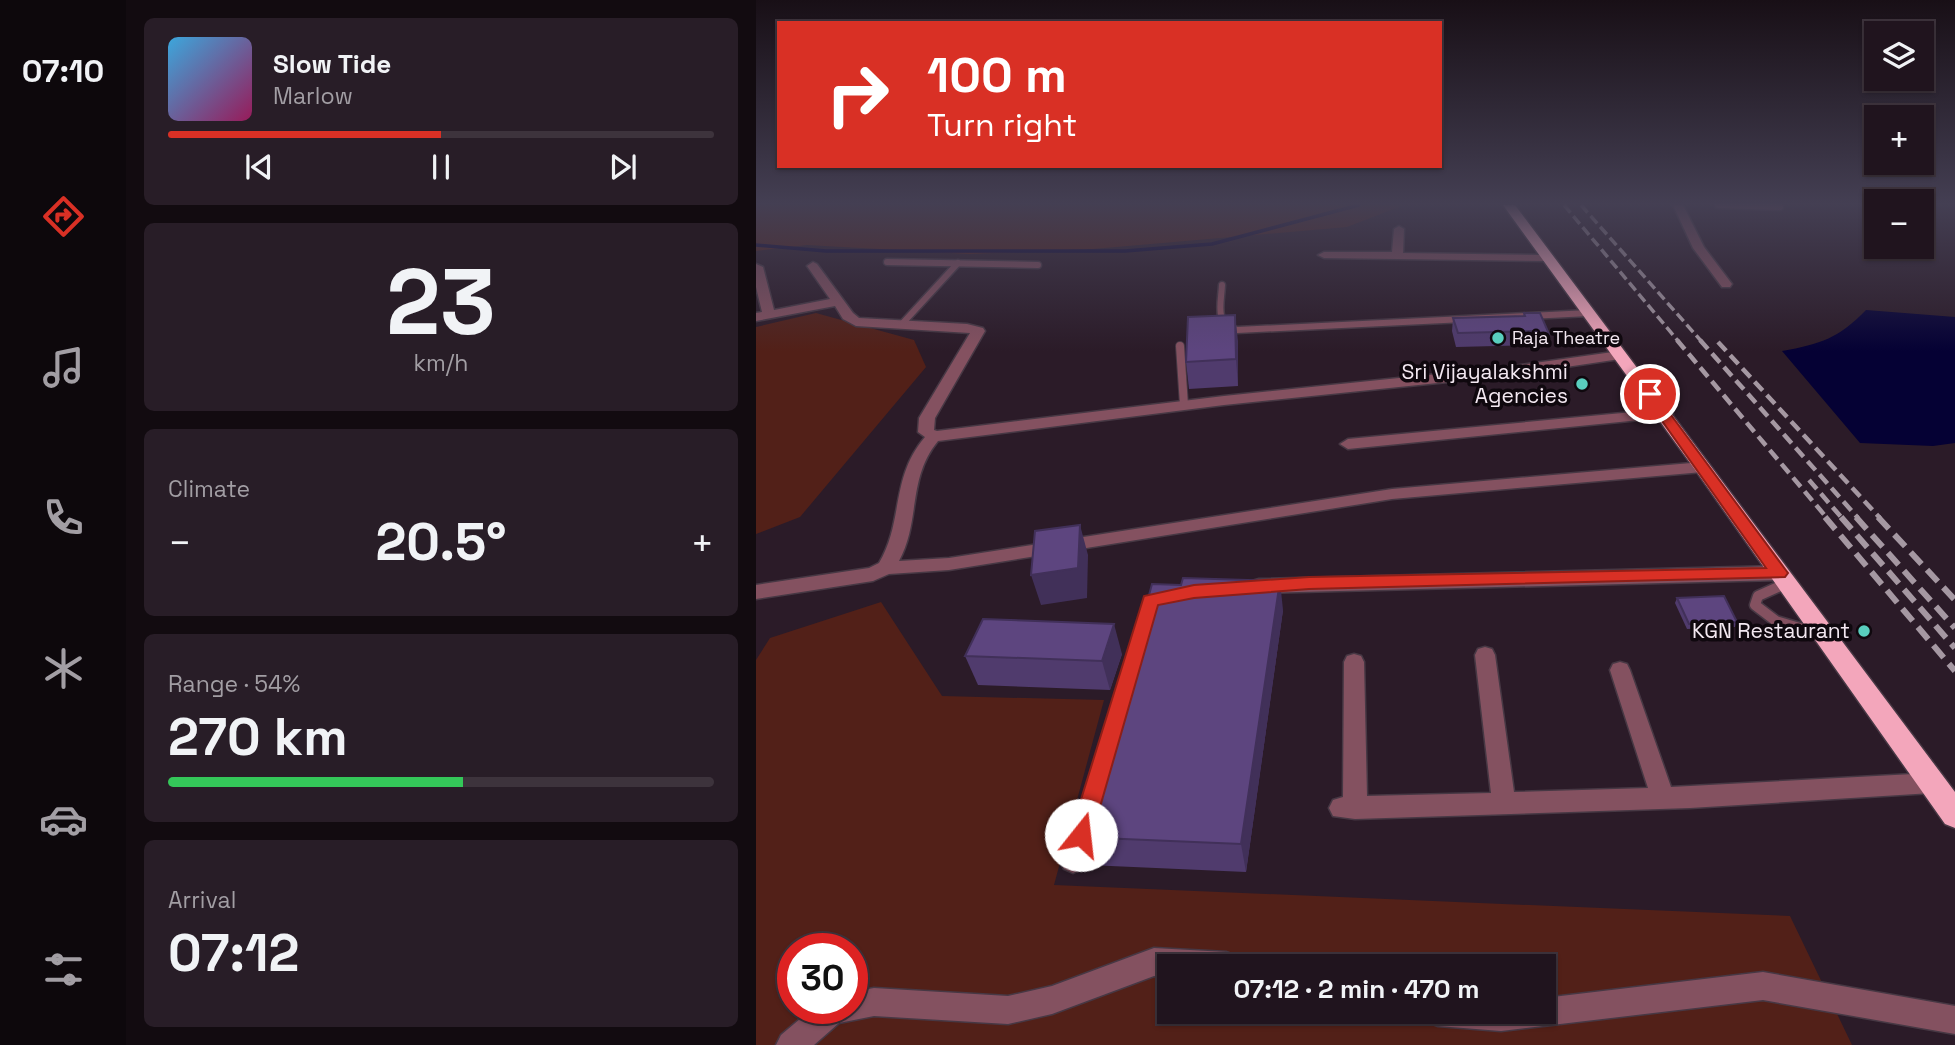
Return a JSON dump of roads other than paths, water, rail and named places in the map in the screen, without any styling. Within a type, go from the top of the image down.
[{"type":"highway","points":[[1543,254],[1665,414],[1955,815]]},
{"type":"street","points":[[1703,254],[1726,284]]},
{"type":"street","points":[[1324,255],[1546,258]]},
{"type":"street","points":[[813,266],[837,302],[856,322],[967,328],[978,331],[926,418],[926,432],[934,436],[952,436],[1184,405],[1519,371],[1620,355]]},
{"type":"street","points":[[757,267],[762,316],[837,302]]},
{"type":"street","points":[[1348,444],[1665,414]]},
{"type":"street","points":[[886,568],[898,544],[913,468],[918,456],[934,436]]},
{"type":"street","points":[[756,592],[873,574],[886,568],[949,564],[1392,494],[1703,467]]},
{"type":"street","points":[[1242,587],[1783,578]]},
{"type":"street","points":[[1485,655],[1504,803]]},
{"type":"street","points":[[1354,662],[1348,808],[1662,798],[1932,783]]},
{"type":"street","points":[[1620,670],[1662,798]]},
{"type":"street","points":[[1073,861],[1093,796]]},
{"type":"street","points":[[868,1003],[1008,1010],[1052,1000],[1157,962]]},
{"type":"street","points":[[1556,1010],[1763,986],[1955,1020]]},
{"type":"street","points":[[791,1045],[816,1024]]},
{"type":"lane","points":[[887,262],[1038,265]]},
{"type":"lane","points":[[901,326],[958,263]]},
{"type":"lane","points":[[1222,285],[1221,320],[1226,327],[1237,330],[1588,313]]},
{"type":"lane","points":[[1180,346],[1184,405]]},
{"type":"lane","points":[[1783,578],[1758,596],[1755,605],[1762,615],[1785,625],[1825,635]]},
{"type":"railway","points":[[1605,254],[1679,342]]},
{"type":"railway","points":[[1624,254],[1702,342]]},
{"type":"railway","points":[[1677,340],[1827,518]]},
{"type":"railway","points":[[1700,340],[1858,518]]},
{"type":"railway","points":[[1718,342],[1880,518]]},
{"type":"railway","points":[[1809,480],[1842,518]]},
{"type":"railway","points":[[1825,517],[1955,671]]},
{"type":"railway","points":[[1841,517],[1955,648]]},
{"type":"railway","points":[[1856,517],[1955,628]]},
{"type":"railway","points":[[1878,517],[1955,600]]},
{"type":"place","name":"Raja Theatre","points":[[1498,338]]},
{"type":"place","name":"Sri Vijayalakshmi Agencies","points":[[1582,384]]},
{"type":"place","name":"KGN Restaurant","points":[[1864,631]]}]
